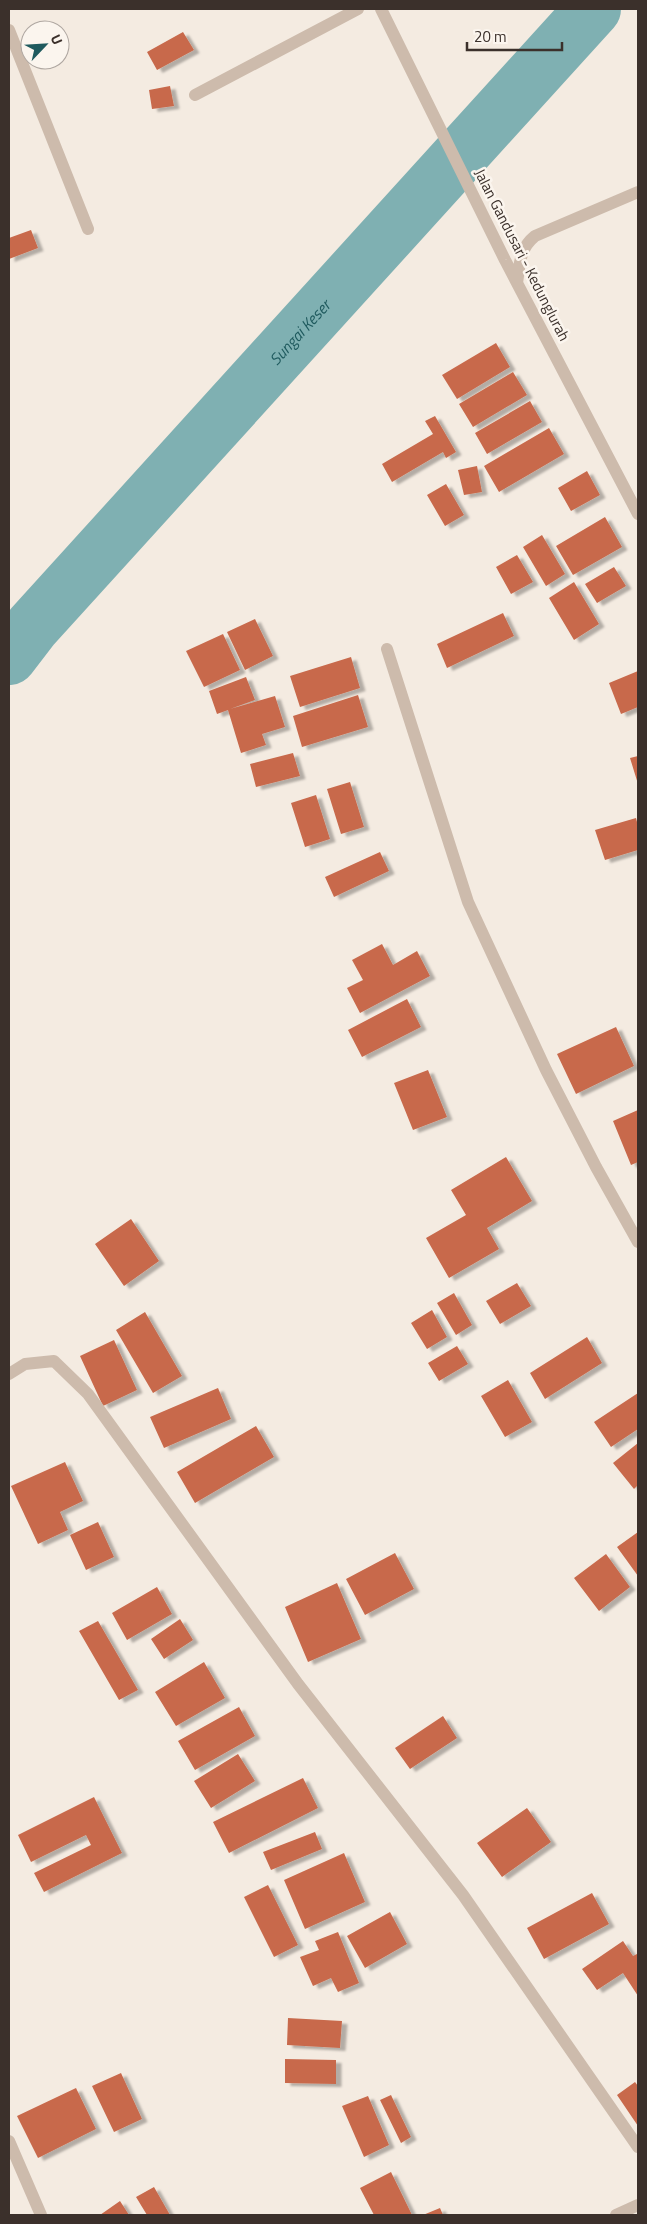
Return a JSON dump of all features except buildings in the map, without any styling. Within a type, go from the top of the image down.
[{"type":"street","points":[[195,94],[358,9]]},
{"type":"street","name":"Jalan Gandusari - Kedunglurah","points":[[381,9],[505,260],[638,514]]},
{"type":"street","points":[[9,30],[88,229]]},
{"type":"street","points":[[517,283],[522,251],[526,243],[535,236],[638,192]]},
{"type":"street","points":[[387,649],[468,902],[546,1070],[596,1167],[638,1242]]},
{"type":"street","points":[[9,1374],[24,1364],[54,1361],[88,1394],[298,1684],[463,1895],[638,2147]]},
{"type":"street","points":[[9,2141],[41,2215]]},
{"type":"street","points":[[616,2215],[638,2205]]},
{"type":"waterway","name":"Sungai Keser","points":[[9,657],[32,627],[593,9]]}]
